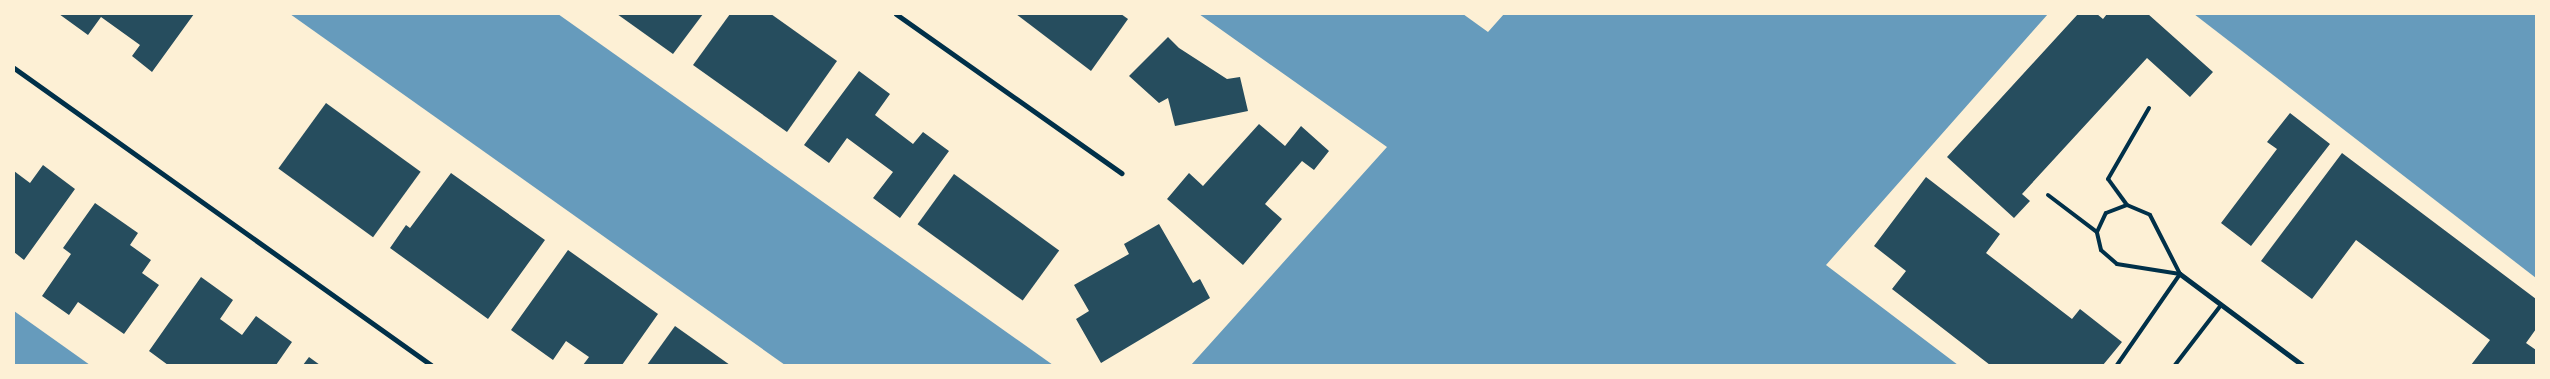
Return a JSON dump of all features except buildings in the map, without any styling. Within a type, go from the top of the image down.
[{"type":"street","points":[[896,14],[1121,173]]},
{"type":"street","points":[[14,68],[432,365]]},
{"type":"street","points":[[2180,274],[2302,365]]},
{"type":"lane","points":[[2149,108],[2108,179],[2128,205],[2150,215],[2180,274]]},
{"type":"lane","points":[[2048,195],[2097,232]]},
{"type":"lane","points":[[2128,205],[2106,213],[2097,232],[2101,250],[2117,264],[2180,274]]},
{"type":"lane","points":[[2117,365],[2180,274]]},
{"type":"lane","points":[[2176,365],[2221,305]]},
{"type":"water","points":[[290,14],[558,14],[1053,365],[785,365]]},
{"type":"water","points":[[1199,14],[1463,14],[1488,32],[1504,14],[2048,14],[1826,265],[1958,365],[1191,365],[1387,147]]},
{"type":"water","points":[[2194,14],[2536,14],[2536,278]]},
{"type":"water","points":[[14,311],[90,365],[14,365]]}]
